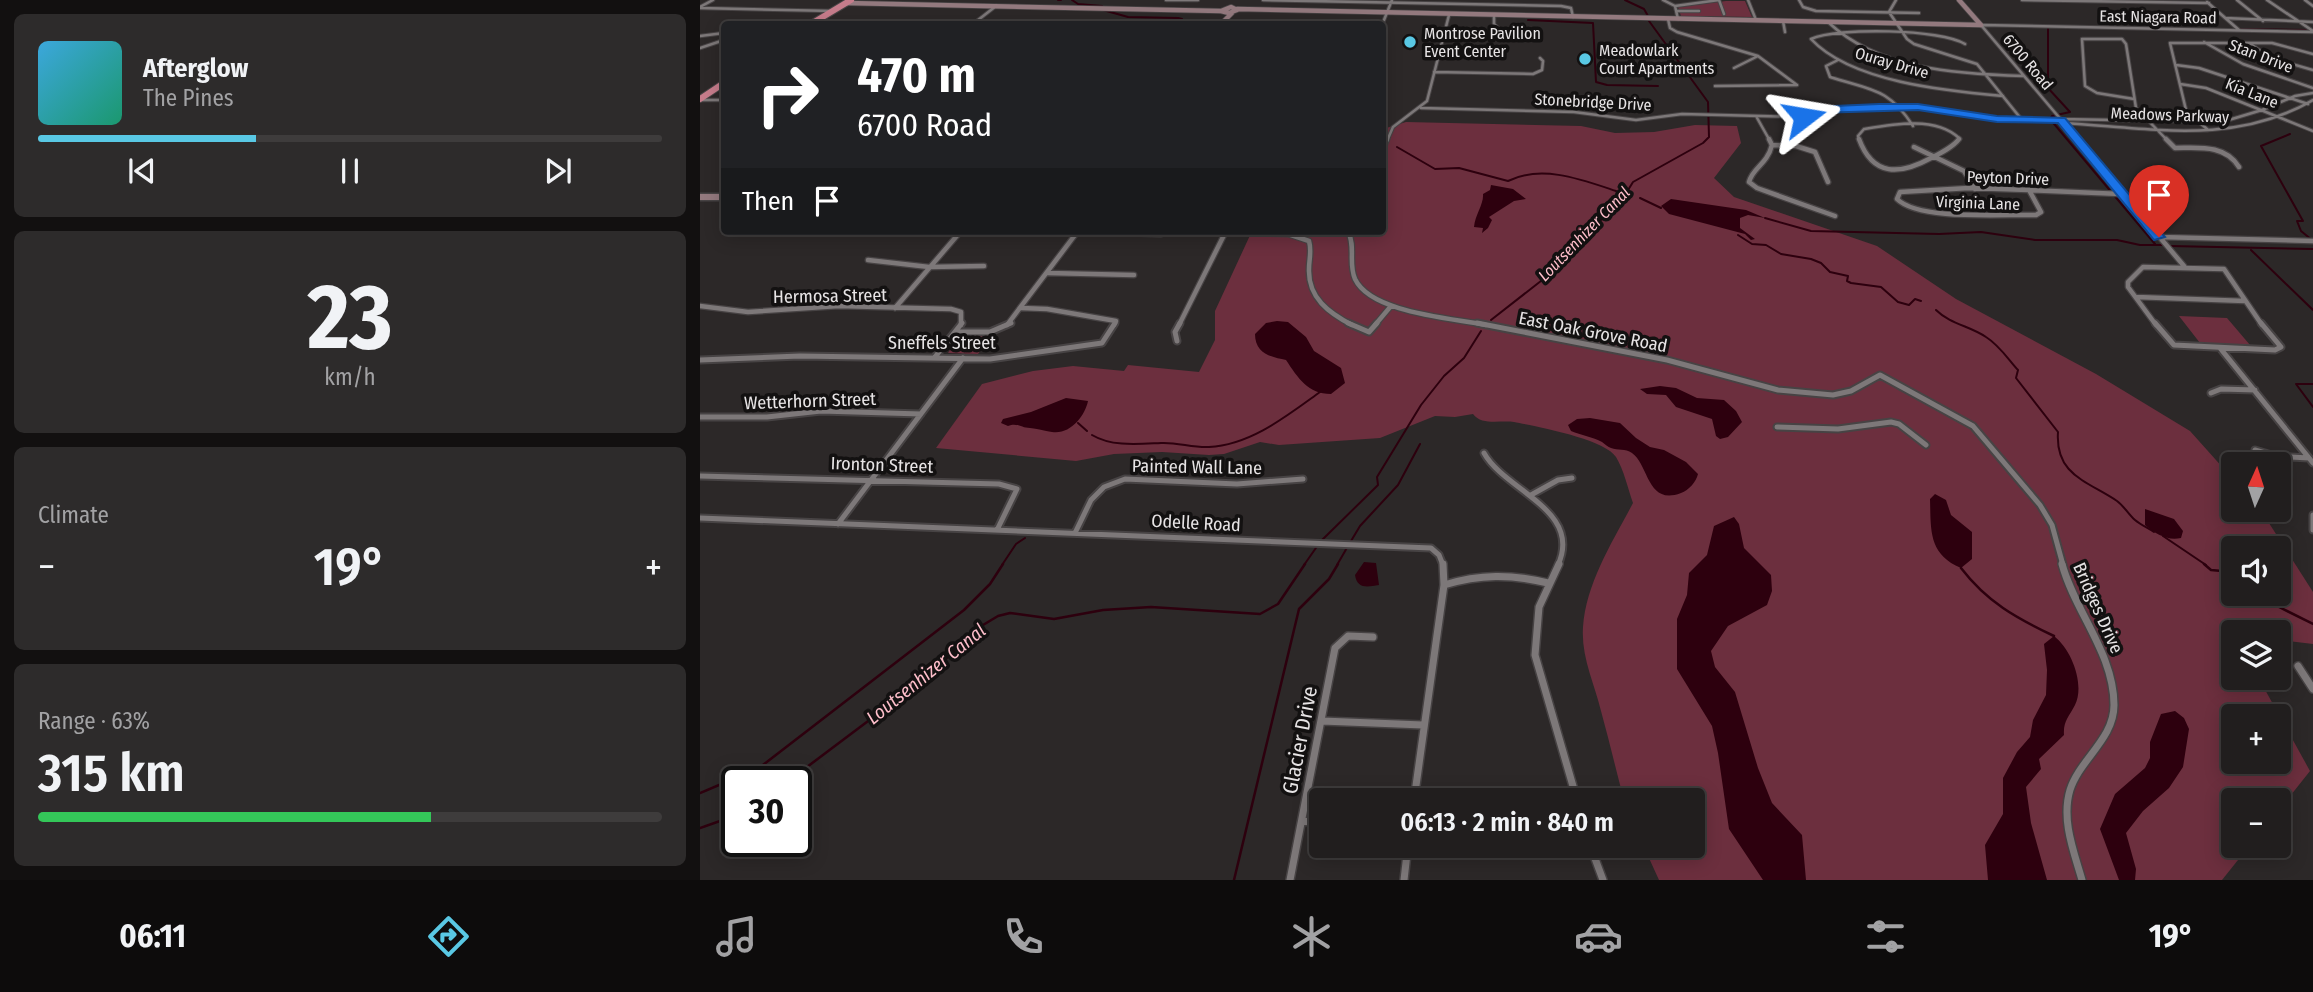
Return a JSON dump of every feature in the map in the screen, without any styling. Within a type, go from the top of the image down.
[{"type":"highway","points":[[816,21],[851,1]]},
{"type":"highway","points":[[822,21],[851,1]]},
{"type":"highway","points":[[700,97],[721,83]]},
{"type":"street","points":[[700,7],[713,0]]},
{"type":"street","points":[[898,4],[903,0]]},
{"type":"street","points":[[1157,9],[1165,0],[1198,0]]},
{"type":"street","points":[[1263,0],[1567,7],[1573,11],[1573,17]]},
{"type":"street","points":[[1522,0],[1522,5]]},
{"type":"street","points":[[1662,0],[1676,8],[1699,11]]},
{"type":"street","points":[[1676,8],[1719,0],[1724,14]]},
{"type":"street","points":[[1748,0],[1756,20]]},
{"type":"street","points":[[1799,0],[1802,5],[1816,11],[1919,13]]},
{"type":"street","points":[[1889,12],[1896,0]]},
{"type":"street","name":"6700 Road","points":[[1959,0],[2184,267]]},
{"type":"street","points":[[2022,0],[2209,4]]},
{"type":"street","points":[[2205,0],[2241,31]]},
{"type":"street","points":[[2237,0],[2263,20]]},
{"type":"street","points":[[2267,0],[2313,32]]},
{"type":"street","points":[[2305,0],[2313,6]]},
{"type":"street","points":[[851,1],[1206,10],[1275,21]]},
{"type":"street","points":[[1384,21],[1391,1]]},
{"type":"street","points":[[1224,15],[1235,11],[1237,2]]},
{"type":"street","points":[[1224,15],[1237,2]]},
{"type":"street","points":[[977,21],[996,6]]},
{"type":"street","points":[[700,7],[833,11]]},
{"type":"street","points":[[1676,8],[1678,19]]},
{"type":"street","name":"East Niagara Road","points":[[1224,15],[1235,11],[1387,13],[2313,32]]},
{"type":"street","points":[[1302,21],[1307,12]]},
{"type":"street","points":[[1889,12],[1907,39],[1925,49],[1974,62],[2022,120]]},
{"type":"street","points":[[1386,142],[1393,127],[1421,108],[1429,95],[1449,15]]},
{"type":"street","points":[[1494,16],[1494,24],[1499,29]]},
{"type":"street","points":[[2225,18],[2313,22]]},
{"type":"street","points":[[1668,19],[1670,28],[1677,32],[1759,56],[1797,85],[1715,86]]},
{"type":"street","points":[[1783,21],[1785,32]]},
{"type":"street","points":[[1828,22],[1847,40],[1893,58],[1949,71],[2024,76]]},
{"type":"street","points":[[700,36],[721,33]]},
{"type":"street","points":[[1837,33],[1948,35],[1965,44]]},
{"type":"street","name":"Ouray Drive","points":[[1837,33],[1817,34],[1811,39],[1816,48],[1838,60],[1928,86],[2003,96]]},
{"type":"street","points":[[2134,99],[2097,93],[2085,86],[2082,39],[2122,39],[2126,44],[2136,108],[2175,148],[2208,148],[2225,152],[2236,159],[2239,167]]},
{"type":"street","points":[[700,48],[721,41]]},
{"type":"street","points":[[2208,130],[2186,110],[2170,43],[2203,41],[2277,44],[2313,54]]},
{"type":"street","name":"Stan Drive","points":[[2203,41],[2222,56],[2312,92]]},
{"type":"street","points":[[2248,42],[2271,58],[2313,70]]},
{"type":"street","points":[[1734,68],[1759,56]]},
{"type":"street","points":[[1434,72],[1533,74],[1542,70],[1543,61],[1540,58]]},
{"type":"street","points":[[1838,60],[1826,66],[1830,77],[1889,96],[1901,107],[1913,126]]},
{"type":"street","points":[[2176,65],[2199,68],[2308,104]]},
{"type":"street","name":"Kia Lane","points":[[2180,84],[2206,88],[2313,131]]},
{"type":"street","name":"Meadows Parkway","points":[[2312,92],[2313,100],[2278,117],[2238,130],[2157,129],[2061,121],[2094,119],[2225,122],[2312,92]]},
{"type":"street","points":[[700,97],[721,100]]},
{"type":"street","name":"Stonebridge Drive","points":[[1421,108],[1574,112],[1636,120],[1682,114],[1804,117],[1812,110],[1901,107],[2022,120],[2061,121]]},
{"type":"street","points":[[1756,116],[1772,145],[1768,160],[1751,175],[1749,182],[1757,188],[1835,216]]},
{"type":"street","points":[[1804,117],[1810,129]]},
{"type":"street","points":[[2094,119],[2098,124]]},
{"type":"street","points":[[1913,126],[1949,129],[1959,138],[1958,142],[1932,156],[1909,168],[1888,168],[1875,164],[1867,157],[1858,136],[1864,129],[1872,127],[1913,126]]},
{"type":"street","points":[[1772,145],[1796,146],[1815,152],[1828,182]]},
{"type":"street","points":[[1914,147],[1964,171],[1976,190]]},
{"type":"street","points":[[2020,178],[2029,191]]},
{"type":"street","name":"Peyton Drive","points":[[1897,196],[1905,189],[1913,188],[2122,194]]},
{"type":"street","name":"Virginia Lane","points":[[1897,196],[1905,207],[1925,213],[2027,216],[2040,212],[2029,191]]},
{"type":"street","points":[[700,197],[721,197]]},
{"type":"street","points":[[895,308],[957,235]]},
{"type":"street","points":[[935,356],[955,332],[1000,330],[1011,323],[1074,235]]},
{"type":"street","points":[[1177,341],[1175,332],[1224,235]]},
{"type":"street","points":[[1290,235],[1309,241],[1312,249],[1308,274],[1316,297],[1337,318],[1369,332],[1391,306]]},
{"type":"street","name":"East Oak Grove Road","points":[[1350,235],[1354,246],[1354,278],[1362,290],[1391,306],[1667,360],[1785,391],[1833,395],[1851,391],[1880,374]]},
{"type":"street","points":[[2159,237],[2313,241]]},
{"type":"street","points":[[867,260],[929,267],[984,266]]},
{"type":"street","points":[[2143,267],[2224,269],[2281,347],[2275,350],[2183,347],[2167,339],[2128,282],[2143,267]]},
{"type":"street","points":[[1048,272],[1135,275]]},
{"type":"street","points":[[2136,297],[2245,300]]},
{"type":"street","name":"Hermosa Street","points":[[700,306],[748,312],[839,306],[951,309],[961,312],[962,323],[955,332]]},
{"type":"street","name":"Sneffels Street","points":[[700,360],[800,356],[935,356],[990,359],[1102,343],[1116,321],[1047,309],[1021,308]]},
{"type":"street","points":[[2220,348],[2311,460]]},
{"type":"street","points":[[838,524],[964,358]]},
{"type":"street","name":"Bridges Drive","points":[[1880,374],[1973,426],[2040,505],[2052,525],[2065,575],[2111,675],[2114,707],[2107,733],[2083,766],[2070,792],[2067,825],[2082,880]]},
{"type":"street","points":[[2211,393],[2221,389],[2255,390]]},
{"type":"street","name":"Wetterhorn Street","points":[[700,417],[767,417],[821,411],[921,414]]},
{"type":"street","points":[[1777,427],[1838,429],[1891,422],[1912,433],[1926,445]]},
{"type":"street","points":[[2255,450],[2275,456],[2311,460]]},
{"type":"street","points":[[1484,453],[1491,466],[1552,514],[1562,536],[1563,554],[1539,607],[1535,655],[1574,788]]},
{"type":"street","name":"Ironton Street","points":[[700,476],[873,478],[999,484],[1017,489],[997,530]]},
{"type":"street","points":[[1531,495],[1558,480],[1572,478]]},
{"type":"street","name":"Painted Wall Lane","points":[[1075,533],[1091,500],[1104,487],[1125,479],[1237,484],[1303,479]]},
{"type":"street","points":[[2313,515],[2313,530]]},
{"type":"street","name":"Odelle Road","points":[[700,518],[1431,548],[1441,554],[1444,563],[1444,585],[1415,788]]},
{"type":"street","points":[[1444,585],[1475,575],[1521,576],[1548,583]]},
{"type":"street","name":"Glacier Drive","points":[[1290,880],[1335,648],[1348,636],[1373,637]]},
{"type":"street","points":[[2298,666],[2313,689]]},
{"type":"street","points":[[1322,721],[1423,725]]},
{"type":"street","points":[[1302,821],[1309,822]]},
{"type":"street","points":[[1404,880],[1407,858]]},
{"type":"street","points":[[1594,858],[1602,880]]},
{"type":"shaded area","points":[[1745,1],[1752,17],[1681,16],[1678,7]]},
{"type":"shaded area","points":[[1406,122],[1581,126],[1615,133],[1654,132],[1695,125],[1737,126],[1741,143],[1714,178],[1734,197],[1877,246],[1956,299],[2096,374],[2190,431],[2221,466],[2221,522],[2268,522],[2277,536],[2221,536],[2221,606],[2291,606],[2291,558],[2313,592],[2313,644],[2291,641],[2291,620],[2221,620],[2221,690],[2265,690],[2273,704],[2221,704],[2221,774],[2291,774],[2291,737],[2310,771],[2291,795],[2291,788],[2221,788],[2221,858],[2240,858],[2222,880],[1659,880],[1649,858],[1705,858],[1705,788],[1621,788],[1583,638],[1589,594],[1633,503],[1619,462],[1609,450],[1569,434],[1514,422],[1481,420],[1473,414],[1435,416],[1380,438],[1279,445],[1260,442],[1224,454],[1209,455],[1162,452],[1114,454],[1076,461],[936,448],[982,384],[1033,371],[1073,366],[1124,371],[1128,365],[1199,372],[1215,340],[1215,311],[1250,235],[1386,235],[1386,128]]},
{"type":"shaded area","points":[[1491,185],[1513,189],[1526,199],[1514,201],[1489,217],[1492,220],[1482,233],[1483,228],[1474,227],[1483,194],[1490,190]]},
{"type":"shaded area","points":[[1671,199],[1746,210],[1765,218],[1748,215],[1740,218],[1740,228],[1755,239],[1751,240],[1745,234],[1669,214],[1661,206]]},
{"type":"shaded area","points":[[2179,316],[2227,318],[2250,345],[2200,343]]},
{"type":"shaded area","points":[[1288,322],[1306,337],[1314,351],[1341,368],[1345,383],[1331,394],[1316,391],[1299,379],[1286,360],[1261,350],[1255,334],[1266,323]]},
{"type":"shaded area","points":[[959,336],[991,336],[978,354],[948,353]]},
{"type":"shaded area","points":[[1660,386],[1676,388],[1697,398],[1724,400],[1736,411],[1742,422],[1728,437],[1720,439],[1716,436],[1712,419],[1676,407],[1666,395],[1647,394],[1640,389]]},
{"type":"shaded area","points":[[1066,398],[1088,401],[1084,413],[1065,431],[1052,432],[1001,423],[1003,419],[1031,412]]},
{"type":"shaded area","points":[[1590,418],[1620,423],[1650,447],[1664,450],[1686,462],[1698,474],[1696,480],[1681,493],[1670,496],[1661,494],[1632,453],[1611,448],[1598,440],[1571,431],[1568,425],[1577,419]]},
{"type":"shaded area","points":[[1935,494],[1946,500],[1951,515],[1972,532],[1972,559],[1961,568],[1942,556],[1934,540],[1930,499]]},
{"type":"shaded area","points":[[2145,509],[2174,519],[2183,531],[2181,538],[2162,536],[2145,525]]},
{"type":"shaded area","points":[[1734,517],[1739,524],[1744,548],[1771,575],[1772,591],[1767,605],[1728,626],[1711,651],[1715,667],[1735,692],[1758,768],[1772,803],[1802,835],[1806,880],[1763,880],[1729,829],[1712,726],[1677,669],[1677,619],[1687,595],[1689,573],[1707,555],[1714,526]]},
{"type":"shaded area","points":[[1364,562],[1376,563],[1379,585],[1360,585],[1356,580],[1355,575]]},
{"type":"shaded area","points":[[2054,636],[2066,650],[2075,668],[2078,697],[2065,723],[2064,735],[2039,759],[2041,769],[2026,787],[2031,823],[2047,880],[1988,880],[1985,845],[2003,814],[2003,778],[2017,752],[2030,737],[2033,720],[2046,695],[2044,644]]},
{"type":"shaded area","points":[[2175,711],[2184,718],[2189,729],[2183,767],[2169,788],[2143,811],[2126,833],[2136,869],[2135,880],[2119,880],[2100,829],[2115,794],[2145,768],[2150,758],[2150,742],[2161,714]]},
{"type":"waterway","points":[[1072,0],[1078,4],[1102,6]]},
{"type":"waterway","name":"Loutsenhizer Canal","points":[[1625,0],[1644,9],[1648,16]]},
{"type":"waterway","points":[[1103,10],[1128,17],[1178,18],[1182,21]]},
{"type":"waterway","points":[[1528,20],[1593,23],[1596,82],[1607,85],[1658,86]]},
{"type":"waterway","name":"Loutsenhizer Canal","points":[[1491,320],[1546,277],[1625,195],[1633,182],[1703,143],[1709,137],[1708,102],[1649,21]]},
{"type":"waterway","points":[[2048,27],[2048,88],[2070,112],[2052,116],[2050,119],[2155,244]]},
{"type":"waterway","points":[[2241,29],[2312,30]]},
{"type":"waterway","points":[[2290,134],[2261,146],[2303,221],[2297,221],[2301,231],[2312,240]]},
{"type":"waterway","points":[[1397,147],[1435,169],[1459,168],[1508,181],[1521,176],[1548,174],[1616,191]]},
{"type":"waterway","points":[[1640,198],[1661,208]]},
{"type":"waterway","points":[[1765,218],[1811,231],[1939,234],[1981,232],[2035,240],[2117,240],[2140,245],[2165,245]]},
{"type":"waterway","points":[[1738,235],[1752,244],[1766,245],[1781,254],[1821,263],[1830,272],[1848,276],[1847,281],[1851,283],[1881,287],[1898,302],[1909,305],[1915,299],[1921,301]]},
{"type":"waterway","points":[[2170,246],[2313,249]]},
{"type":"waterway","points":[[2251,250],[2313,310]]},
{"type":"waterway","points":[[1936,310],[1947,319],[1980,333],[1999,348],[2018,370],[2016,378],[2058,432],[2058,446],[2067,467],[2084,482],[2117,501],[2135,520],[2154,532]]},
{"type":"waterway","name":"Loutsenhizer Canal","points":[[1321,541],[1378,485],[1377,477],[1421,405],[1444,376],[1464,358],[1481,331]]},
{"type":"waterway","points":[[2313,384],[2296,384],[2313,407]]},
{"type":"waterway","points":[[1092,435],[1126,444],[1167,443],[1203,447],[1225,445],[1254,435],[1320,392]]},
{"type":"waterway","points":[[1078,423],[1087,431]]},
{"type":"waterway","points":[[1351,541],[1360,526],[1398,485],[1420,444]]},
{"type":"waterway","points":[[2163,536],[2206,565]]},
{"type":"waterway","points":[[1002,565],[1016,544],[1025,538]]},
{"type":"waterway","name":"Loutsenhizer Canal","points":[[1304,565],[1318,545]]},
{"type":"waterway","points":[[1337,565],[1348,546]]},
{"type":"waterway","points":[[700,793],[759,768],[964,610],[990,584],[1003,564]]},
{"type":"waterway","name":"Loutsenhizer Canal","points":[[808,766],[920,682],[983,625],[998,616],[1010,613],[1054,619],[1103,610],[1151,607],[1260,614],[1278,604],[1305,564]]},
{"type":"waterway","points":[[1234,880],[1299,609],[1329,579],[1338,564]]},
{"type":"waterway","points":[[2204,564],[2211,570],[2221,571]]},
{"type":"waterway","points":[[1961,568],[1992,600],[2027,623],[2054,636]]},
{"type":"waterway","points":[[2278,606],[2313,624]]},
{"type":"waterway","name":"Loutsenhizer Canal","points":[[700,828],[721,821]]},
{"type":"place","name":"Montrose Pavilion Event Center","points":[[1410,42]]},
{"type":"place","name":"Meadowlark Court Apartments","points":[[1585,59]]},
{"type":"route","points":[[1804,117],[1812,110],[1918,107],[1997,119],[2061,120],[2159,237]]}]
